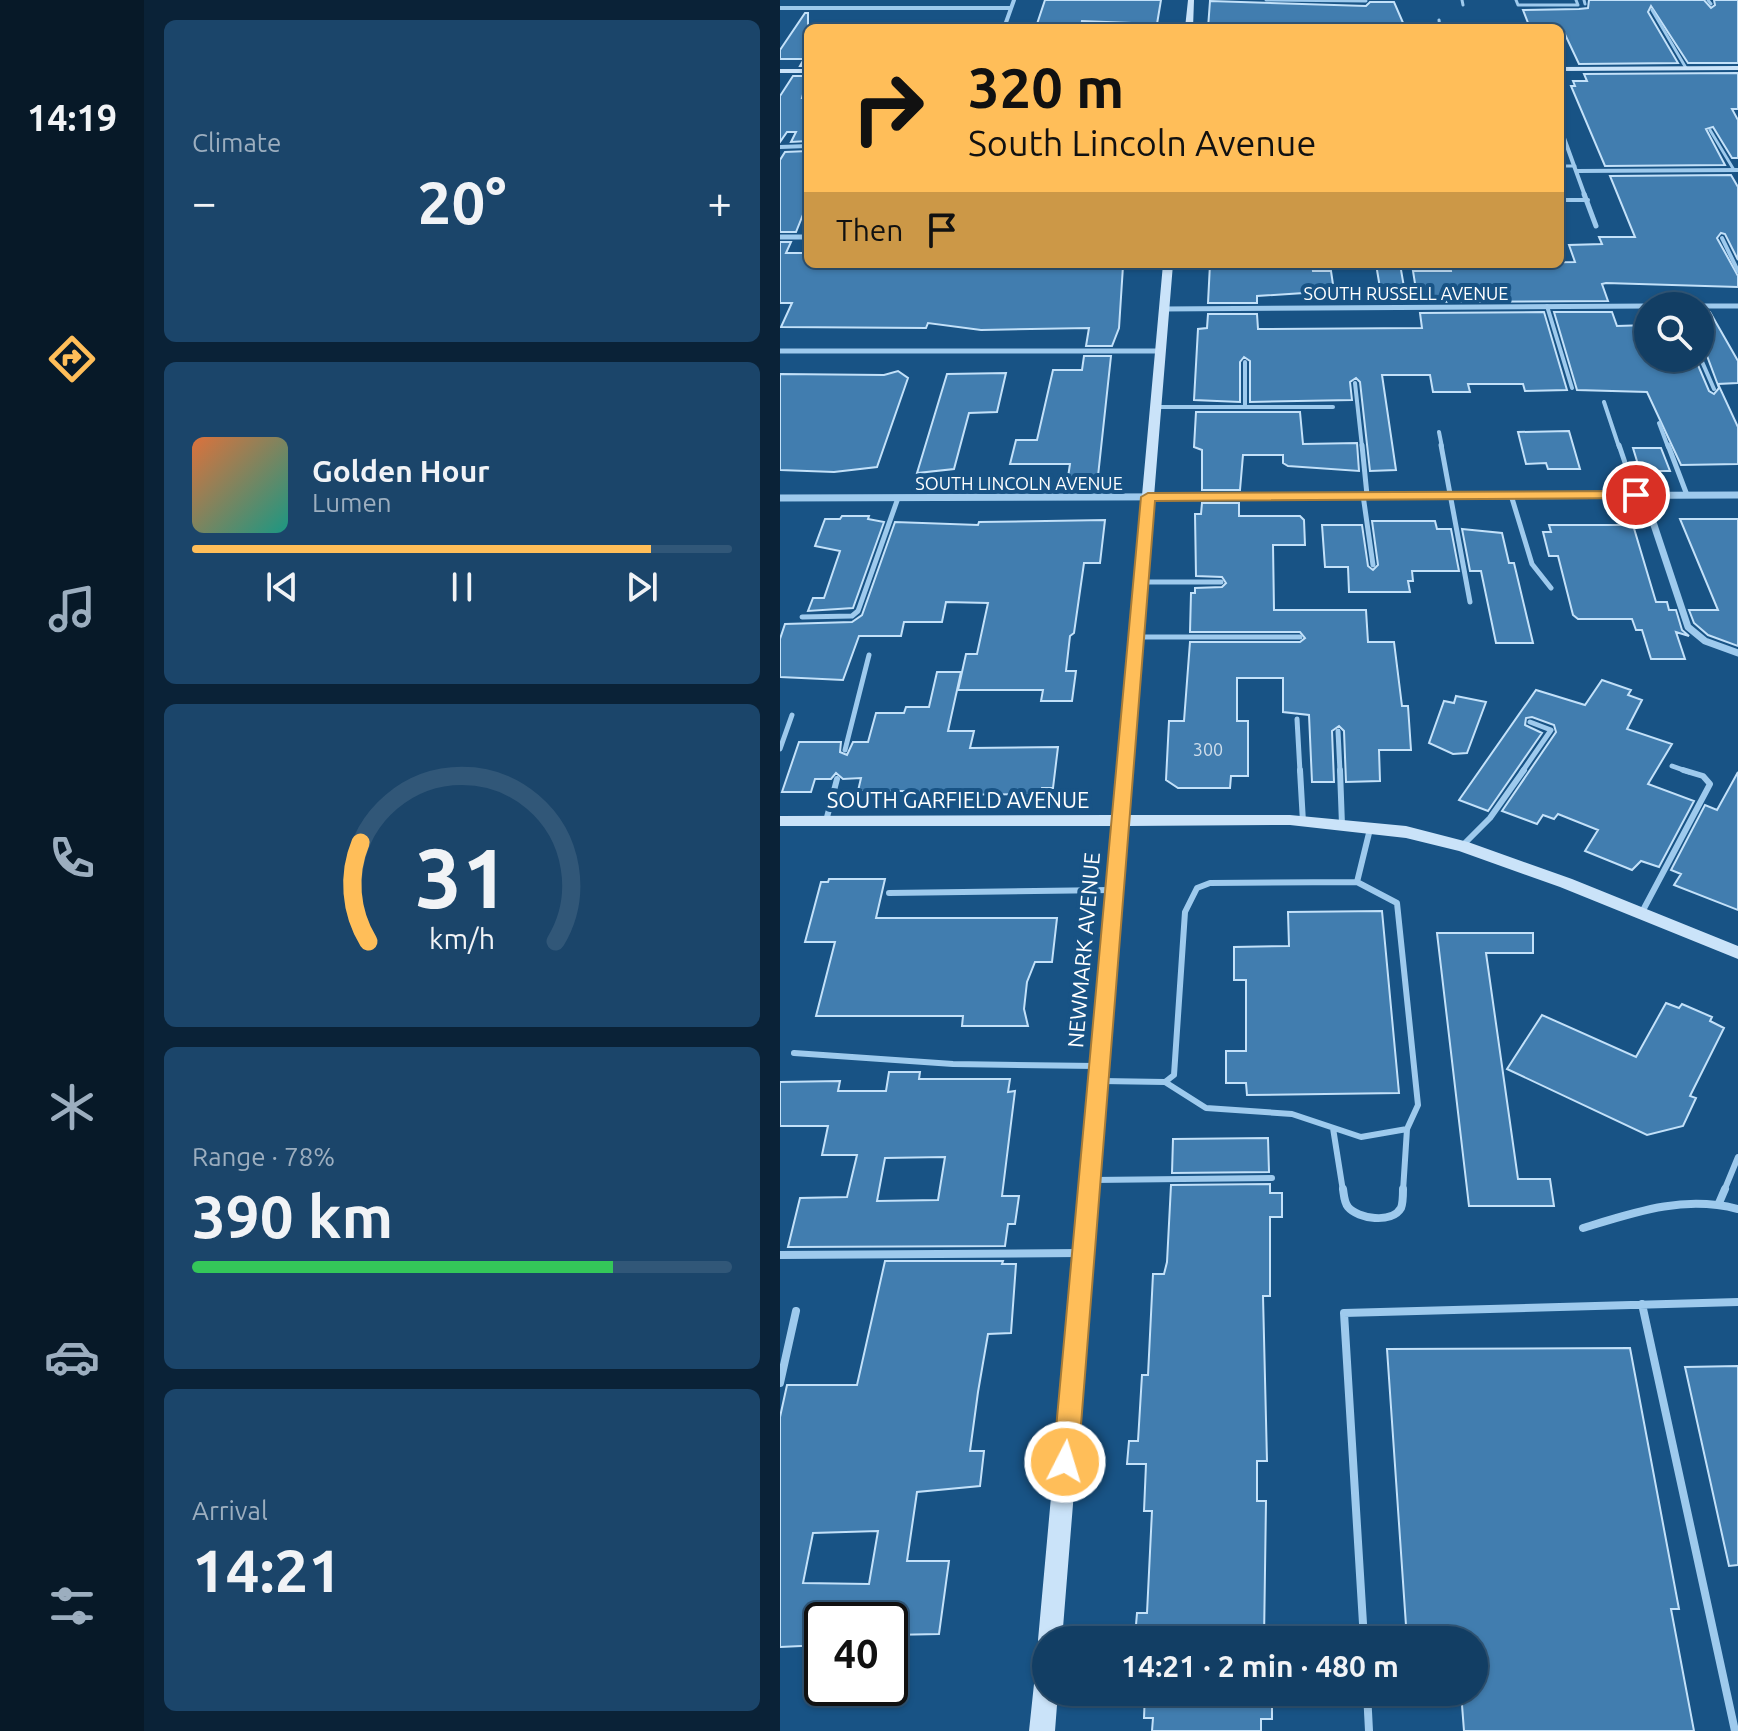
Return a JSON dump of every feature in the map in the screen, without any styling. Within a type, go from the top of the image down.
[{"type":"street","points":[[1005,24],[1014,0]]},
{"type":"street","points":[[1189,24],[1191,0]]},
{"type":"street","points":[[780,8],[1011,8]]},
{"type":"street","points":[[1564,69],[1738,68]]},
{"type":"street","points":[[780,71],[804,71]]},
{"type":"street","points":[[1564,139],[1596,226]]},
{"type":"street","points":[[780,147],[804,146]]},
{"type":"street","points":[[1576,169],[1736,170]]},
{"type":"street","points":[[780,237],[804,237]]},
{"type":"street","name":"NEWMARK AVENUE","points":[[1051,1626],[1168,268]]},
{"type":"street","name":"SOUTH RUSSELL AVENUE","points":[[1164,309],[1634,306]]},
{"type":"street","points":[[1714,306],[1738,306]]},
{"type":"street","points":[[780,351],[1161,351]]},
{"type":"street","points":[[1640,495],[1688,627],[1705,641],[1738,653]]},
{"type":"street","name":"SOUTH LINCOLN AVENUE","points":[[780,498],[1738,495]]},
{"type":"street","name":"SOUTH GARFIELD AVENUE","points":[[780,821],[1303,822],[1406,832],[1462,846],[1738,953]]},
{"type":"street","points":[[1042,1731],[1044,1706]]},
{"type":"lane","points":[[1266,0],[1366,1]]},
{"type":"lane","points":[[1516,0],[1518,5],[1578,5],[1576,0]]},
{"type":"lane","points":[[1652,10],[1686,68]]},
{"type":"lane","points":[[1439,20],[1440,24]]},
{"type":"lane","points":[[1710,130],[1736,170]]},
{"type":"lane","points":[[1564,167],[1576,169]]},
{"type":"lane","points":[[1564,200],[1588,200]]},
{"type":"lane","points":[[1722,238],[1738,271]]},
{"type":"lane","points":[[1547,306],[1572,388]]},
{"type":"lane","points":[[1245,362],[1245,407]]},
{"type":"lane","points":[[1707,372],[1714,389]]},
{"type":"lane","points":[[1355,383],[1373,565]]},
{"type":"lane","points":[[1604,402],[1640,495]]},
{"type":"lane","points":[[1156,407],[1333,407]]},
{"type":"lane","points":[[1659,423],[1687,495]]},
{"type":"lane","points":[[1439,432],[1470,602]]},
{"type":"lane","points":[[1511,495],[1532,564],[1551,588]]},
{"type":"lane","points":[[802,617],[852,616],[858,611],[898,498]]},
{"type":"lane","points":[[1139,582],[1221,582]]},
{"type":"lane","points":[[1135,637],[1300,637]]},
{"type":"lane","points":[[845,750],[869,655]]},
{"type":"lane","points":[[780,749],[792,715]]},
{"type":"lane","points":[[1297,719],[1303,822]]},
{"type":"lane","points":[[1462,846],[1490,818],[1551,730],[1530,722]]},
{"type":"lane","points":[[1338,731],[1342,825]]},
{"type":"lane","points":[[1641,914],[1710,784],[1703,776],[1672,766]]},
{"type":"lane","points":[[826,821],[837,779]]},
{"type":"lane","points":[[1357,882],[1370,828]]},
{"type":"lane","points":[[1165,1082],[1174,1075],[1185,912],[1197,888],[1210,883],[1357,882],[1397,903],[1418,1105],[1407,1129],[1402,1206],[1396,1213],[1371,1218],[1353,1214],[1345,1204],[1333,1128]]},
{"type":"lane","points":[[889,893],[1114,890]]},
{"type":"lane","points":[[794,1053],[1099,1074],[1165,1082],[1206,1108],[1292,1114],[1361,1137],[1407,1129]]},
{"type":"lane","points":[[1719,1203],[1738,1157]]},
{"type":"lane","points":[[1089,1180],[1272,1178]]},
{"type":"lane","points":[[1583,1228],[1670,1202],[1719,1203],[1738,1209]]},
{"type":"lane","points":[[780,1255],[1083,1253]]},
{"type":"lane","points":[[1363,1626],[1344,1313],[1738,1302]]},
{"type":"lane","points":[[1642,1304],[1735,1731]]},
{"type":"lane","points":[[780,1383],[796,1311]]},
{"type":"lane","points":[[1368,1706],[1369,1731]]},
{"type":"building","points":[[1045,0],[1161,0],[1157,24],[1082,21],[1082,24],[1037,24]]},
{"type":"building","points":[[1589,0],[1704,0],[1711,8],[1715,5],[1714,0],[1738,0],[1738,63],[1688,63],[1651,6],[1648,12],[1678,63],[1579,64],[1564,32],[1564,24],[1528,24],[1523,10],[1588,8]]},
{"type":"building","points":[[1210,1],[1366,6],[1370,2],[1394,2],[1404,24],[1208,24]]},
{"type":"building","points":[[808,13],[808,24],[804,24],[804,59],[780,59],[780,50]]},
{"type":"building","points":[[1738,73],[1738,109],[1732,109],[1738,120],[1738,158],[1732,158],[1713,127],[1706,129],[1725,165],[1605,166],[1571,86],[1575,86],[1573,81],[1587,81],[1584,74]]},
{"type":"building","points":[[793,76],[804,76],[804,141],[791,142],[796,132],[787,132],[780,142],[780,96]]},
{"type":"building","points":[[804,151],[804,212],[796,232],[780,232],[780,160],[785,152]]},
{"type":"building","points":[[1731,175],[1738,187],[1738,260],[1725,234],[1721,233],[1717,238],[1738,276],[1738,287],[1606,283],[1602,284],[1608,301],[1418,302],[1413,271],[1564,268],[1564,262],[1575,262],[1569,245],[1602,244],[1599,237],[1635,237],[1610,176]]},
{"type":"building","points":[[780,242],[791,242],[786,253],[804,253],[804,268],[1123,268],[1119,328],[1112,346],[1086,346],[1089,328],[981,330],[928,323],[926,328],[781,327],[792,303],[780,303]]},
{"type":"building","points":[[1210,268],[1313,268],[1313,271],[1331,271],[1334,291],[1257,296],[1257,303],[1208,303]]},
{"type":"building","points":[[1377,268],[1401,268],[1404,287],[1380,288]]},
{"type":"building","points":[[1544,312],[1567,390],[1525,391],[1523,384],[1468,384],[1470,392],[1433,392],[1430,375],[1382,375],[1396,470],[1370,471],[1360,382],[1356,378],[1350,382],[1352,400],[1250,402],[1250,361],[1244,357],[1240,362],[1240,402],[1194,400],[1198,329],[1207,328],[1208,314],[1257,314],[1258,329],[1422,328],[1420,313]]},
{"type":"building","points":[[1554,312],[1612,312],[1617,326],[1634,325],[1634,372],[1701,372],[1709,391],[1714,394],[1719,388],[1713,372],[1714,319],[1738,361],[1738,383],[1718,384],[1738,427],[1738,464],[1681,465],[1647,392],[1577,390]]},
{"type":"building","points":[[1084,356],[1111,356],[1098,476],[1068,477],[1070,464],[1010,464],[1016,440],[1037,440],[1053,370],[1082,370]]},
{"type":"building","points":[[898,371],[908,378],[877,467],[834,472],[780,470],[780,374],[884,375]]},
{"type":"building","points":[[1006,373],[997,412],[969,413],[954,469],[917,473],[947,374]]},
{"type":"building","points":[[1196,412],[1300,412],[1303,444],[1357,443],[1359,471],[1288,466],[1283,463],[1283,455],[1243,455],[1240,490],[1202,490],[1202,450],[1194,447]]},
{"type":"building","points":[[1569,431],[1580,469],[1548,469],[1546,463],[1526,464],[1518,432]]},
{"type":"building","points":[[1633,448],[1661,448],[1670,471],[1640,471]]},
{"type":"building","points":[[1202,503],[1239,503],[1239,516],[1300,516],[1304,520],[1305,545],[1273,545],[1274,610],[1366,610],[1368,642],[1394,642],[1402,706],[1408,706],[1411,750],[1379,750],[1380,781],[1346,782],[1344,731],[1339,726],[1332,731],[1334,782],[1312,782],[1309,715],[1283,712],[1283,678],[1237,678],[1237,721],[1248,721],[1248,776],[1231,776],[1230,788],[1178,788],[1166,780],[1169,721],[1184,721],[1190,642],[1300,642],[1305,638],[1300,632],[1190,632],[1191,593],[1195,593],[1195,588],[1222,587],[1226,583],[1222,577],[1196,576],[1195,514],[1201,514]]},
{"type":"building","points":[[842,516],[869,516],[868,519],[884,522],[853,608],[808,611],[813,598],[824,598],[840,551],[815,546],[825,519],[840,519]]},
{"type":"building","points":[[1680,519],[1738,519],[1738,646],[1708,635],[1694,623],[1689,610],[1718,610]]},
{"type":"building","points":[[1105,520],[1100,563],[1084,563],[1074,633],[1070,636],[1066,671],[1076,671],[1072,701],[1041,701],[1043,690],[958,690],[966,654],[977,654],[988,603],[946,602],[942,622],[904,622],[901,636],[859,636],[843,680],[780,677],[780,639],[785,624],[852,622],[862,615],[895,522],[978,525],[979,522]]},
{"type":"building","points":[[1372,521],[1435,521],[1437,529],[1451,529],[1459,571],[1412,571],[1413,581],[1408,581],[1410,592],[1349,592],[1348,567],[1325,567],[1322,525],[1362,525],[1368,566],[1373,570],[1378,565]]},
{"type":"building","points":[[1549,525],[1633,525],[1656,602],[1667,602],[1669,610],[1676,610],[1682,630],[1689,636],[1676,632],[1685,659],[1651,659],[1642,630],[1636,630],[1632,619],[1578,619],[1573,615],[1558,556],[1549,556],[1543,532],[1551,532]]},
{"type":"building","points":[[1462,529],[1502,533],[1509,563],[1514,563],[1533,643],[1496,643],[1481,571],[1470,571]]},
{"type":"building","points":[[937,672],[961,672],[948,731],[974,731],[970,748],[1058,747],[1053,788],[1042,788],[1041,794],[904,795],[905,791],[858,791],[861,778],[843,779],[836,773],[831,779],[815,779],[811,792],[782,792],[799,742],[841,742],[840,752],[847,755],[853,742],[868,742],[876,713],[904,713],[906,707],[929,707]]},
{"type":"building","points":[[1602,680],[1631,690],[1628,695],[1642,700],[1627,729],[1672,744],[1648,784],[1694,801],[1659,867],[1641,861],[1632,870],[1585,851],[1598,830],[1558,814],[1554,819],[1543,815],[1537,824],[1502,811],[1556,732],[1554,725],[1532,717],[1526,718],[1525,725],[1542,733],[1488,811],[1459,800],[1536,690],[1585,705]]},
{"type":"building","points":[[1456,696],[1486,702],[1467,753],[1453,754],[1429,743],[1444,701],[1454,703]]},
{"type":"building","points":[[1738,772],[1738,910],[1674,885],[1681,874],[1671,870],[1705,805],[1717,810]]},
{"type":"building","points":[[829,879],[885,879],[876,918],[1057,918],[1052,962],[1035,962],[1027,982],[1024,1009],[1028,1026],[962,1026],[963,1016],[816,1016],[835,942],[805,942],[821,882],[828,882]]},
{"type":"building","points":[[1382,911],[1399,1093],[1247,1095],[1246,1083],[1226,1083],[1226,1051],[1246,1051],[1246,980],[1234,980],[1234,947],[1289,946],[1288,912]]},
{"type":"building","points":[[1437,933],[1533,933],[1533,953],[1486,953],[1518,1179],[1550,1179],[1554,1206],[1469,1206]]},
{"type":"building","points":[[1666,1003],[1679,1008],[1682,1004],[1712,1017],[1710,1021],[1724,1028],[1690,1096],[1696,1098],[1683,1126],[1647,1135],[1507,1069],[1542,1015],[1636,1057]]},
{"type":"building","points":[[889,1072],[920,1072],[919,1079],[1010,1079],[1008,1092],[1015,1091],[1002,1196],[1019,1196],[1015,1224],[1008,1224],[1005,1246],[788,1247],[800,1198],[847,1197],[857,1155],[822,1155],[828,1126],[780,1126],[780,1082],[840,1081],[838,1091],[886,1091]],"holes":[[[945,1157],[938,1200],[877,1201],[885,1158]]]},
{"type":"building","points":[[1268,1138],[1269,1172],[1172,1173],[1173,1139]]},
{"type":"building","points":[[1270,1184],[1270,1193],[1282,1193],[1282,1217],[1270,1217],[1270,1296],[1263,1296],[1267,1461],[1257,1461],[1257,1501],[1266,1501],[1264,1626],[1136,1626],[1137,1613],[1147,1613],[1152,1511],[1144,1511],[1146,1464],[1127,1464],[1129,1441],[1138,1441],[1142,1375],[1148,1375],[1153,1274],[1164,1274],[1167,1262],[1171,1185]]},
{"type":"building","points":[[885,1261],[1003,1261],[1002,1264],[1016,1264],[1011,1333],[988,1334],[978,1392],[970,1451],[984,1451],[980,1486],[917,1492],[907,1561],[949,1561],[939,1634],[908,1635],[908,1602],[804,1602],[804,1646],[780,1647],[780,1417],[787,1385],[857,1385]],"holes":[[[878,1531],[869,1584],[803,1583],[813,1533]]]},
{"type":"building","points":[[1630,1348],[1679,1609],[1671,1609],[1694,1731],[1464,1731],[1462,1706],[1488,1706],[1488,1626],[1406,1626],[1387,1349]]},
{"type":"building","points":[[1738,1366],[1738,1565],[1729,1566],[1685,1367]]},
{"type":"building","points":[[1144,1706],[1272,1706],[1272,1719],[1261,1719],[1261,1731],[1152,1731],[1153,1718],[1144,1718]]},
{"type":"route","points":[[1065,1462],[1148,497],[1636,495]]}]
